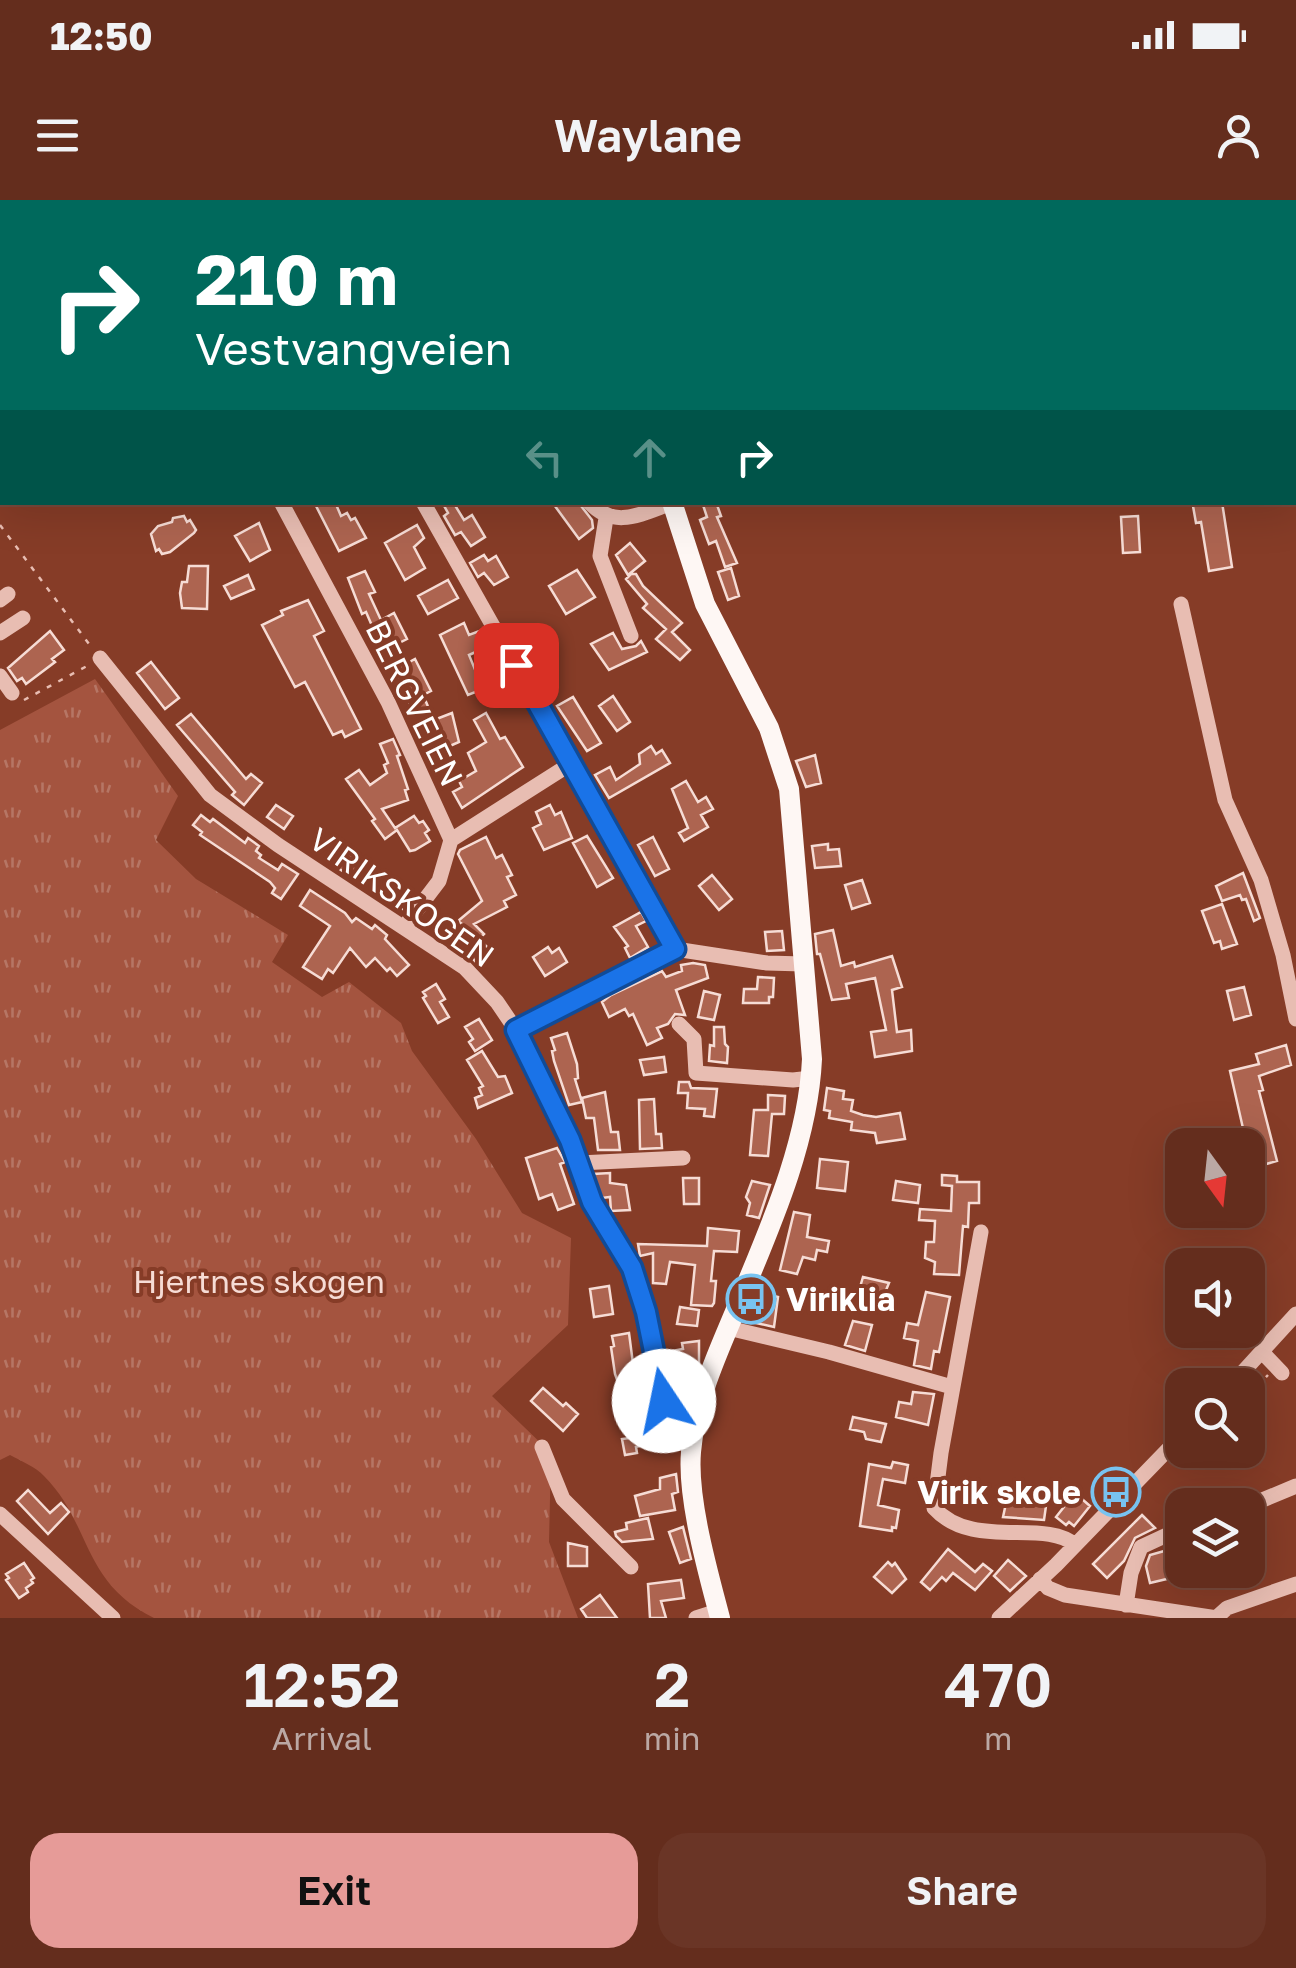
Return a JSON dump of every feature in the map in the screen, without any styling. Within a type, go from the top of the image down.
[{"type":"main road","points":[[673,505],[705,604],[784,768],[794,820],[811,1031],[811,1078],[798,1140],[702,1395],[694,1426],[690,1456],[692,1487],[719,1615]]},
{"type":"street","name":"BERGVEIEN","points":[[283,505],[388,702],[450,840]]},
{"type":"street","points":[[424,505],[675,949]]},
{"type":"street","points":[[592,505],[606,518],[614,519],[665,505]]},
{"type":"street","points":[[606,518],[600,556],[631,636]]},
{"type":"street","points":[[1181,604],[1226,800],[1261,880],[1283,955],[1296,1019]]},
{"type":"street","points":[[0,633],[23,618]]},
{"type":"street","name":"VIRIKSKOGEN","points":[[100,658],[210,795],[480,981],[516,1030],[592,1202],[620,1246],[641,1293],[667,1409],[676,1420],[694,1426]]},
{"type":"street","points":[[0,676],[15,698]]},
{"type":"street","points":[[404,927],[440,881],[450,840],[572,763]]},
{"type":"street","points":[[516,1030],[675,949],[767,963],[803,964]]},
{"type":"street","points":[[679,1024],[694,1039],[696,1073],[811,1078]]},
{"type":"street","points":[[578,1163],[684,1158]]},
{"type":"street","points":[[980,1232],[934,1494],[937,1512],[986,1532],[1056,1535],[1074,1544]]},
{"type":"street","points":[[1246,1368],[1296,1314]]},
{"type":"street","points":[[728,1328],[952,1387]]},
{"type":"street","points":[[1262,1352],[1282,1373]]},
{"type":"street","points":[[542,1448],[563,1499],[631,1567]]},
{"type":"street","points":[[999,1618],[1165,1452]]},
{"type":"street","points":[[1265,1499],[1296,1486]]},
{"type":"street","points":[[0,1514],[113,1618]]},
{"type":"street","points":[[1126,1605],[1131,1573],[1141,1547],[1165,1536]]},
{"type":"street","points":[[1040,1579],[1048,1588],[1064,1595],[1217,1618],[1227,1608],[1296,1584]]},
{"type":"street","points":[[696,1618],[719,1615]]},
{"type":"path","points":[[0,526],[100,658],[15,698]]},
{"type":"green space","name":"Hjertnes skogen","points":[[95,679],[178,796],[156,840],[196,879],[288,935],[272,962],[322,997],[349,982],[401,1023],[412,1051],[476,1139],[522,1213],[571,1238],[568,1325],[492,1396],[551,1453],[549,1542],[578,1618],[154,1618],[130,1604],[113,1587],[60,1494],[44,1476],[10,1455],[0,1460],[0,730]]},
{"type":"building","points":[[316,505],[336,505],[341,516],[347,513],[351,520],[355,518],[366,538],[339,551]]},
{"type":"building","points":[[444,505],[455,505],[464,520],[472,515],[485,537],[471,546],[461,532],[455,535],[444,516],[448,513]]},
{"type":"building","points":[[554,505],[580,505],[592,520],[593,528],[579,539]]},
{"type":"building","points":[[703,505],[717,505],[721,516],[717,517],[737,563],[725,567],[716,541],[709,544],[700,520],[707,517]]},
{"type":"building","points":[[1222,505],[1232,567],[1209,571],[1201,522],[1196,523],[1193,506]]},
{"type":"building","points":[[184,516],[196,530],[194,533],[170,552],[156,551],[151,534],[158,526]]},
{"type":"building","points":[[1138,516],[1140,552],[1123,553],[1121,517]]},
{"type":"building","points":[[259,523],[270,550],[250,561],[235,536]]},
{"type":"building","points":[[417,525],[424,538],[414,547],[425,568],[405,580],[385,543]]},
{"type":"building","points":[[630,543],[645,561],[628,575],[616,555]]},
{"type":"building","points":[[484,555],[488,561],[496,556],[508,577],[494,585],[484,573],[478,577],[470,563]]},
{"type":"building","points":[[189,566],[208,566],[207,609],[182,608],[180,593],[182,582],[187,582]]},
{"type":"building","points":[[731,568],[739,596],[728,600],[718,572]]},
{"type":"building","points":[[577,570],[595,597],[566,614],[549,586]]},
{"type":"building","points":[[365,571],[375,592],[369,594],[381,620],[394,613],[407,639],[383,651],[348,578]]},
{"type":"building","points":[[636,574],[643,586],[682,623],[672,632],[690,650],[680,660],[656,639],[666,629],[643,608],[647,604],[626,579]]},
{"type":"building","points":[[248,575],[254,589],[231,599],[224,586]]},
{"type":"building","points":[[448,580],[458,598],[428,614],[418,596]]},
{"type":"building","points":[[308,600],[324,631],[314,636],[361,729],[345,737],[342,731],[333,735],[305,682],[295,687],[262,625],[283,615],[281,611]]},
{"type":"building","points":[[464,623],[469,635],[482,630],[489,646],[469,655],[483,689],[468,695],[440,635]]},
{"type":"building","points":[[50,631],[64,650],[26,684],[22,678],[17,681],[8,668]]},
{"type":"building","points":[[613,633],[622,649],[641,641],[647,652],[609,670],[591,644]]},
{"type":"building","points":[[415,659],[431,691],[423,695],[430,711],[415,716],[410,704],[413,703],[395,670]]},
{"type":"building","points":[[151,662],[179,698],[165,709],[137,673]]},
{"type":"building","points":[[613,696],[630,722],[617,731],[599,706]]},
{"type":"building","points":[[573,697],[601,743],[587,751],[557,706]]},
{"type":"building","points":[[452,713],[459,742],[434,753],[426,723]]},
{"type":"building","points":[[486,713],[500,739],[505,737],[523,767],[462,808],[453,792],[462,787],[459,781],[476,771],[468,753],[486,742],[474,720]]},
{"type":"building","points":[[191,714],[246,779],[251,774],[262,783],[244,805],[177,725]]},
{"type":"building","points":[[393,739],[408,800],[382,809],[395,828],[414,816],[429,830],[425,833],[430,841],[410,851],[397,830],[385,839],[346,779],[359,770],[370,785],[387,773],[384,765],[388,763],[380,744]]},
{"type":"building","points":[[651,746],[656,754],[662,750],[670,763],[609,798],[595,775],[610,767],[616,780],[640,764],[639,754]]},
{"type":"building","points":[[815,755],[821,783],[806,787],[796,761]]},
{"type":"building","points":[[686,781],[698,802],[706,797],[713,809],[701,815],[708,827],[684,841],[679,833],[688,828],[672,789]]},
{"type":"building","points":[[276,805],[293,816],[284,829],[267,817]]},
{"type":"building","points":[[550,805],[555,815],[561,812],[572,838],[544,850],[533,828],[541,824],[536,812]]},
{"type":"building","points":[[201,815],[210,822],[213,819],[245,843],[248,838],[259,846],[259,858],[278,870],[282,864],[298,874],[281,899],[272,893],[275,888],[270,882],[200,835],[202,832],[193,825]]},
{"type":"building","points":[[587,836],[613,878],[597,887],[573,843]]},
{"type":"building","points":[[486,837],[496,858],[502,855],[516,895],[504,901],[507,907],[474,924],[484,934],[479,939],[489,949],[476,962],[464,950],[468,946],[458,936],[466,927],[458,921],[482,901],[458,854]]},
{"type":"building","points":[[653,837],[669,869],[655,876],[638,845]]},
{"type":"building","points":[[828,844],[828,850],[839,849],[841,866],[815,868],[812,846]]},
{"type":"building","points":[[348,853],[365,865],[354,879],[338,868]]},
{"type":"building","points":[[1243,873],[1260,918],[1254,921],[1246,899],[1242,900],[1240,895],[1222,901],[1216,886]]},
{"type":"building","points":[[712,875],[732,899],[719,910],[699,886]]},
{"type":"building","points":[[391,880],[410,900],[403,909],[381,891]]},
{"type":"building","points":[[862,880],[870,903],[852,909],[845,885]]},
{"type":"building","points":[[310,890],[352,922],[356,918],[372,929],[375,925],[409,965],[397,976],[375,958],[366,967],[350,948],[333,973],[328,969],[322,979],[303,967],[330,926],[300,906]]},
{"type":"building","points":[[1222,904],[1237,944],[1222,949],[1220,941],[1214,943],[1202,911]]},
{"type":"building","points":[[641,912],[646,921],[636,926],[648,947],[630,958],[625,948],[628,946],[614,927]]},
{"type":"building","points":[[833,930],[841,966],[854,962],[855,967],[892,956],[902,987],[892,990],[897,1032],[911,1030],[912,1051],[875,1057],[871,1032],[886,1030],[875,978],[846,984],[849,998],[832,1000],[817,954],[815,934]]},
{"type":"building","points":[[782,931],[784,950],[767,951],[765,932]]},
{"type":"building","points":[[548,947],[552,953],[559,948],[567,962],[545,976],[533,957]]},
{"type":"building","points":[[681,965],[705,965],[708,978],[676,990],[685,1015],[675,1014],[668,1024],[657,1028],[662,1038],[647,1045],[633,1014],[629,1016],[625,1009],[609,1017],[602,1002],[611,995],[662,971],[666,977],[682,971]]},
{"type":"building","points":[[758,977],[774,978],[773,997],[769,997],[769,1003],[743,1003],[744,989],[757,989]]},
{"type":"building","points":[[436,984],[449,1017],[438,1023],[423,998],[423,992]]},
{"type":"building","points":[[1244,987],[1251,1015],[1234,1020],[1227,991]]},
{"type":"building","points":[[704,991],[720,995],[714,1020],[698,1017]]},
{"type":"building","points":[[479,1019],[492,1040],[475,1051],[465,1027]]},
{"type":"building","points":[[714,1027],[724,1027],[727,1063],[709,1061]]},
{"type":"building","points":[[567,1033],[577,1064],[575,1079],[582,1102],[569,1105],[554,1061],[551,1038]]},
{"type":"building","points":[[1286,1045],[1291,1065],[1259,1076],[1263,1090],[1259,1091],[1277,1161],[1265,1164],[1265,1128],[1243,1128],[1230,1071],[1259,1064],[1256,1054]]},
{"type":"building","points":[[482,1051],[498,1077],[505,1076],[512,1093],[478,1108],[475,1098],[482,1095],[479,1088],[483,1086],[467,1060]]},
{"type":"building","points":[[664,1057],[666,1072],[644,1075],[640,1060]]},
{"type":"building","points":[[679,1082],[689,1082],[691,1088],[717,1089],[714,1117],[704,1116],[705,1109],[687,1108],[688,1093],[678,1093]]},
{"type":"building","points":[[827,1088],[844,1091],[843,1099],[853,1100],[851,1111],[876,1117],[900,1113],[905,1139],[877,1143],[875,1133],[851,1130],[852,1122],[829,1118],[830,1111],[824,1110]]},
{"type":"building","points":[[605,1092],[611,1132],[618,1132],[620,1150],[598,1150],[594,1118],[586,1118],[582,1098]]},
{"type":"building","points":[[768,1095],[785,1096],[784,1114],[772,1114],[768,1156],[750,1155],[754,1110],[768,1110]]},
{"type":"building","points":[[654,1099],[656,1134],[661,1134],[662,1148],[640,1149],[639,1100]]},
{"type":"building","points":[[557,1148],[565,1162],[560,1164],[574,1204],[558,1210],[552,1194],[539,1199],[526,1158]]},
{"type":"building","points":[[820,1159],[848,1162],[845,1191],[817,1188]]},
{"type":"building","points":[[610,1173],[610,1183],[626,1185],[630,1210],[611,1211],[610,1197],[602,1198],[593,1174]]},
{"type":"building","points":[[942,1175],[957,1176],[957,1182],[979,1182],[979,1203],[969,1203],[968,1227],[963,1226],[959,1275],[934,1274],[935,1262],[925,1258],[926,1242],[934,1242],[935,1221],[919,1220],[920,1209],[951,1211],[952,1186],[942,1185]]},
{"type":"building","points":[[683,1178],[699,1178],[699,1204],[684,1204]]},
{"type":"building","points":[[752,1181],[770,1185],[759,1218],[747,1215],[750,1203],[746,1197]]},
{"type":"building","points":[[896,1181],[920,1185],[918,1203],[893,1200]]},
{"type":"building","points":[[794,1212],[810,1215],[807,1237],[829,1241],[827,1252],[817,1250],[815,1260],[803,1257],[797,1274],[780,1270]]},
{"type":"building","points":[[708,1228],[739,1231],[737,1252],[714,1251],[714,1303],[691,1305],[695,1265],[670,1262],[666,1284],[653,1283],[653,1253],[640,1256],[638,1244],[707,1246]]},
{"type":"building","points":[[863,1277],[889,1283],[882,1300],[858,1294]]},
{"type":"building","points":[[609,1286],[613,1314],[594,1317],[590,1289]]},
{"type":"building","points":[[926,1292],[950,1297],[939,1352],[934,1351],[931,1369],[914,1365],[918,1341],[904,1338],[907,1323],[918,1325]]},
{"type":"building","points":[[761,1293],[778,1297],[774,1327],[756,1323]]},
{"type":"building","points":[[680,1307],[699,1310],[697,1326],[677,1324]]},
{"type":"building","points":[[853,1321],[872,1325],[865,1351],[845,1345]]},
{"type":"building","points":[[629,1333],[635,1379],[653,1434],[658,1433],[660,1440],[636,1447],[637,1453],[625,1455],[622,1439],[637,1437],[615,1374],[611,1347],[612,1336]]},
{"type":"building","points":[[699,1341],[699,1363],[679,1365],[680,1373],[671,1375],[666,1352],[683,1349],[682,1343]]},
{"type":"building","points":[[543,1388],[578,1414],[563,1431],[531,1401]]},
{"type":"building","points":[[913,1392],[934,1394],[928,1425],[896,1417],[899,1402],[911,1404]]},
{"type":"building","points":[[853,1417],[886,1424],[881,1442],[866,1439],[864,1432],[850,1429]]},
{"type":"building","points":[[893,1462],[908,1465],[905,1483],[883,1479],[878,1505],[899,1510],[896,1528],[892,1527],[892,1531],[860,1526],[869,1464],[891,1468]]},
{"type":"building","points":[[676,1474],[678,1492],[672,1494],[675,1510],[640,1516],[635,1496],[660,1489],[660,1478]]},
{"type":"building","points":[[28,1490],[50,1513],[61,1503],[69,1512],[48,1534],[17,1501]]},
{"type":"building","points":[[1075,1493],[1090,1506],[1074,1526],[1069,1522],[1066,1525],[1056,1517]]},
{"type":"building","points":[[1008,1494],[1047,1499],[1044,1520],[1003,1517]]},
{"type":"building","points":[[1142,1515],[1155,1528],[1135,1538],[1124,1561],[1107,1578],[1093,1564]]},
{"type":"building","points":[[648,1518],[653,1539],[622,1542],[616,1536],[615,1532],[627,1529],[626,1523]]},
{"type":"building","points":[[683,1527],[691,1559],[680,1563],[669,1532]]},
{"type":"building","points":[[568,1543],[587,1547],[587,1566],[568,1566]]},
{"type":"building","points":[[948,1549],[975,1572],[983,1564],[992,1571],[975,1590],[953,1573],[946,1581],[942,1577],[930,1590],[921,1582]]},
{"type":"building","points":[[1165,1551],[1165,1579],[1150,1583],[1146,1566],[1150,1555]]},
{"type":"building","points":[[1008,1560],[1026,1576],[1010,1591],[994,1576]]},
{"type":"building","points":[[888,1562],[892,1566],[895,1563],[906,1579],[892,1593],[874,1577]]},
{"type":"building","points":[[24,1563],[34,1578],[26,1588],[28,1592],[19,1598],[6,1574]]},
{"type":"building","points":[[681,1580],[684,1598],[661,1601],[666,1618],[650,1618],[648,1584]]},
{"type":"building","points":[[600,1595],[617,1618],[587,1618],[581,1609]]},
{"type":"place","name":"Viriklia","points":[[751,1299]]},
{"type":"place","name":"Virik skole","points":[[1116,1492]]},
{"type":"route","points":[[516,665],[675,949],[516,1030],[570,1140],[592,1202],[632,1268],[646,1312],[664,1401]]}]
